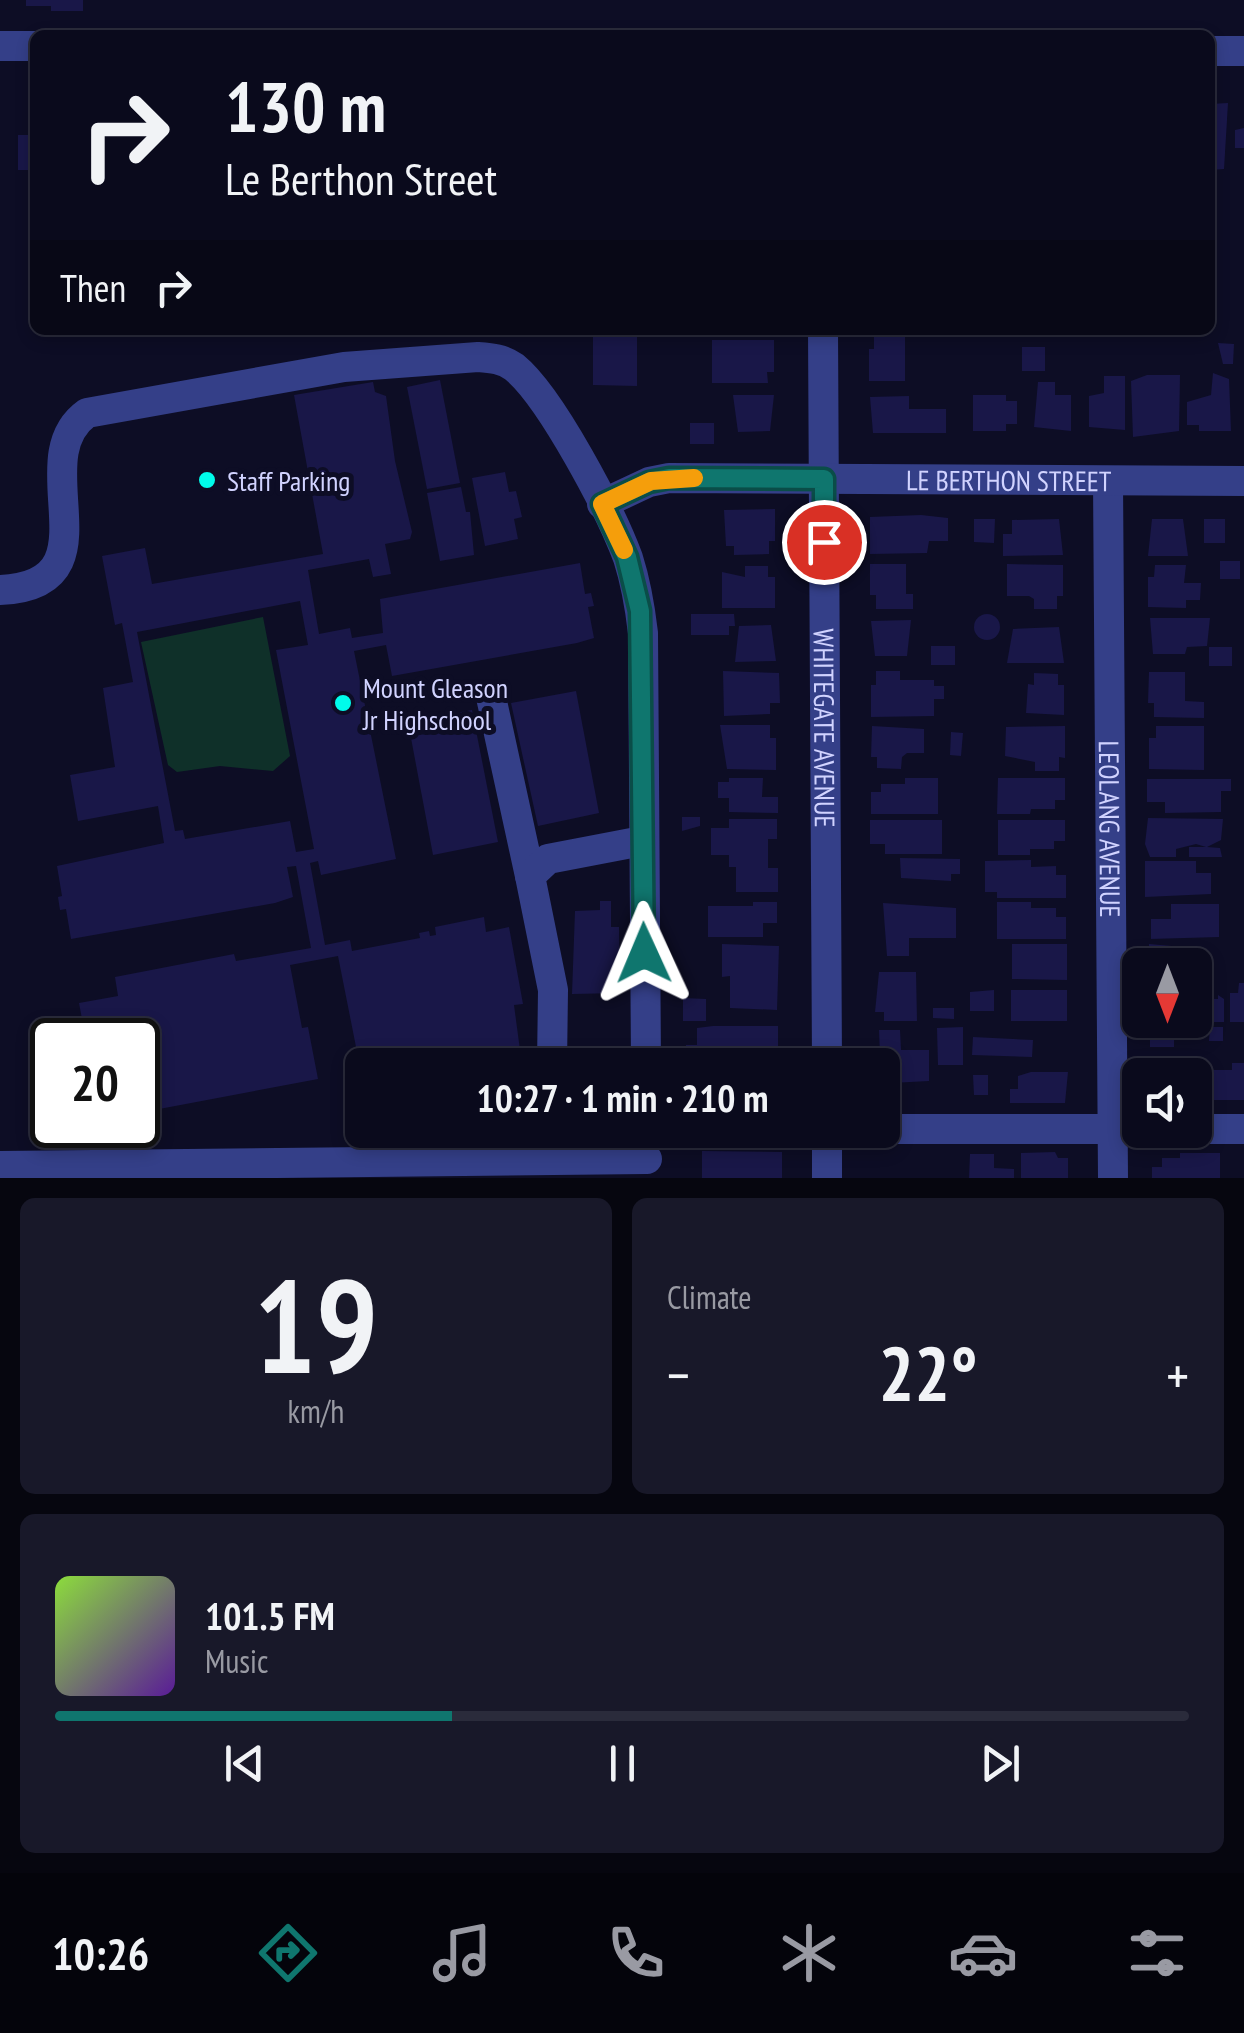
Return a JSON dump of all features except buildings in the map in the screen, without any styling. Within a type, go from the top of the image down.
[{"type":"street","points":[[0,46],[30,46]]},
{"type":"street","points":[[1215,51],[1244,51]]},
{"type":"street","name":"WHITEGATE AVENUE","points":[[823,335],[826,1048]]},
{"type":"street","points":[[0,590],[24,589],[57,567],[64,549],[66,442],[87,413],[344,367],[499,358],[513,366],[545,404],[602,504],[627,557],[640,611],[646,1048]]},
{"type":"street","name":"LE BERTHON STREET","points":[[602,504],[649,482],[669,478],[1244,480]]},
{"type":"street","name":"LEOLANG AVENUE","points":[[1108,481],[1124,1058]]},
{"type":"street","points":[[491,697],[553,990],[552,1048]]},
{"type":"street","points":[[530,876],[548,859],[642,841]]},
{"type":"street","points":[[900,1129],[1122,1128]]},
{"type":"street","points":[[1212,1128],[1244,1128]]},
{"type":"street","name":"LEOLANG AVENUE","points":[[1113,1178],[1122,1143]]},
{"type":"street","points":[[0,1166],[471,1148]]},
{"type":"street","points":[[576,1148],[647,1156]]},
{"type":"street","points":[[827,1148],[828,1178]]},
{"type":"green space","points":[[263,617],[290,756],[273,771],[220,766],[177,772],[168,765],[141,642]]},
{"type":"slow traffic","points":[[624,550],[602,504],[651,481],[694,478]]},
{"type":"place","name":"Staff Parking","points":[[207,480]]},
{"type":"place","name":"Mount Gleason Jr Highschool","points":[[343,703]]},
{"type":"route","points":[[644,953],[640,611],[627,557],[602,504],[637,486],[669,478],[824,479],[824,542]]}]
